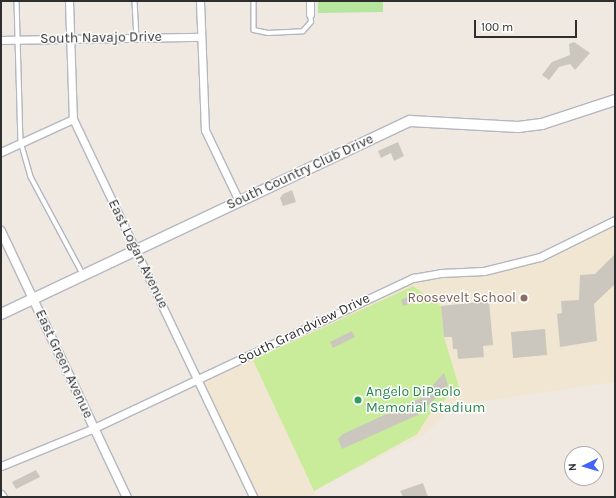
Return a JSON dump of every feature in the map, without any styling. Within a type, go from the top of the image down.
[{"type":"main road","name":"South Country Club Drive","points":[[1,314],[410,121],[518,127],[542,124],[615,100]]},
{"type":"street","name":"East Logan Avenue","points":[[69,1],[69,38],[73,119],[253,497]]},
{"type":"street","points":[[200,1],[205,130],[239,201]]},
{"type":"street","points":[[310,1],[310,14]]},
{"type":"street","name":"South Navajo Drive","points":[[1,40],[201,37]]},
{"type":"street","points":[[1,152],[73,119]]},
{"type":"street","name":"South Grandview Drive","points":[[1,466],[94,428],[413,278],[441,273],[484,271],[540,257],[615,220]]},
{"type":"street","name":"East Green Avenue","points":[[1,231],[127,497]]},
{"type":"lane","points":[[17,1],[16,39],[21,142],[31,177],[83,275]]},
{"type":"lane","points":[[135,1],[137,38]]},
{"type":"lane","points":[[254,1],[254,30],[268,33],[303,31],[310,22],[310,14]]},
{"type":"shaded area","points":[[615,220],[615,382],[457,405],[423,435],[314,491],[317,497],[253,497],[198,380],[412,278],[484,271],[539,257]]},
{"type":"green space","points":[[318,1],[383,1],[383,12],[318,13]]},
{"type":"green space","name":"Angelo DiPaolo Memorial Stadium","points":[[413,286],[441,306],[444,337],[459,387],[431,412],[417,434],[314,491],[253,360]]},
{"type":"building","points":[[574,42],[590,53],[575,70],[570,64],[559,67],[549,80],[542,75],[552,62],[570,55],[569,44]]},
{"type":"building","points":[[398,142],[404,156],[394,161],[391,153],[381,158],[378,151]]},
{"type":"building","points":[[292,190],[296,202],[283,206],[280,198],[283,194]]},
{"type":"building","points":[[615,254],[615,284],[594,304],[597,341],[560,347],[557,314],[562,313],[561,301],[579,300],[580,275],[595,274]]},
{"type":"building","points":[[412,295],[415,302],[403,306],[401,300]]},
{"type":"building","points":[[489,301],[493,345],[483,346],[484,357],[458,359],[457,349],[453,349],[452,337],[444,337],[441,306]]},
{"type":"building","points":[[545,329],[547,355],[513,358],[511,332]]},
{"type":"building","points":[[352,331],[355,337],[333,348],[330,342]]},
{"type":"building","points":[[444,373],[448,385],[420,414],[342,449],[338,439],[343,434],[421,398]]},
{"type":"building","points":[[36,470],[40,477],[16,489],[12,482]]},
{"type":"building","points":[[423,483],[428,497],[403,497],[400,491]]},
{"type":"place","name":"Roosevelt School","points":[[524,298]]},
{"type":"place","name":"Angelo DiPaolo Memorial Stadium","points":[[358,400]]}]
